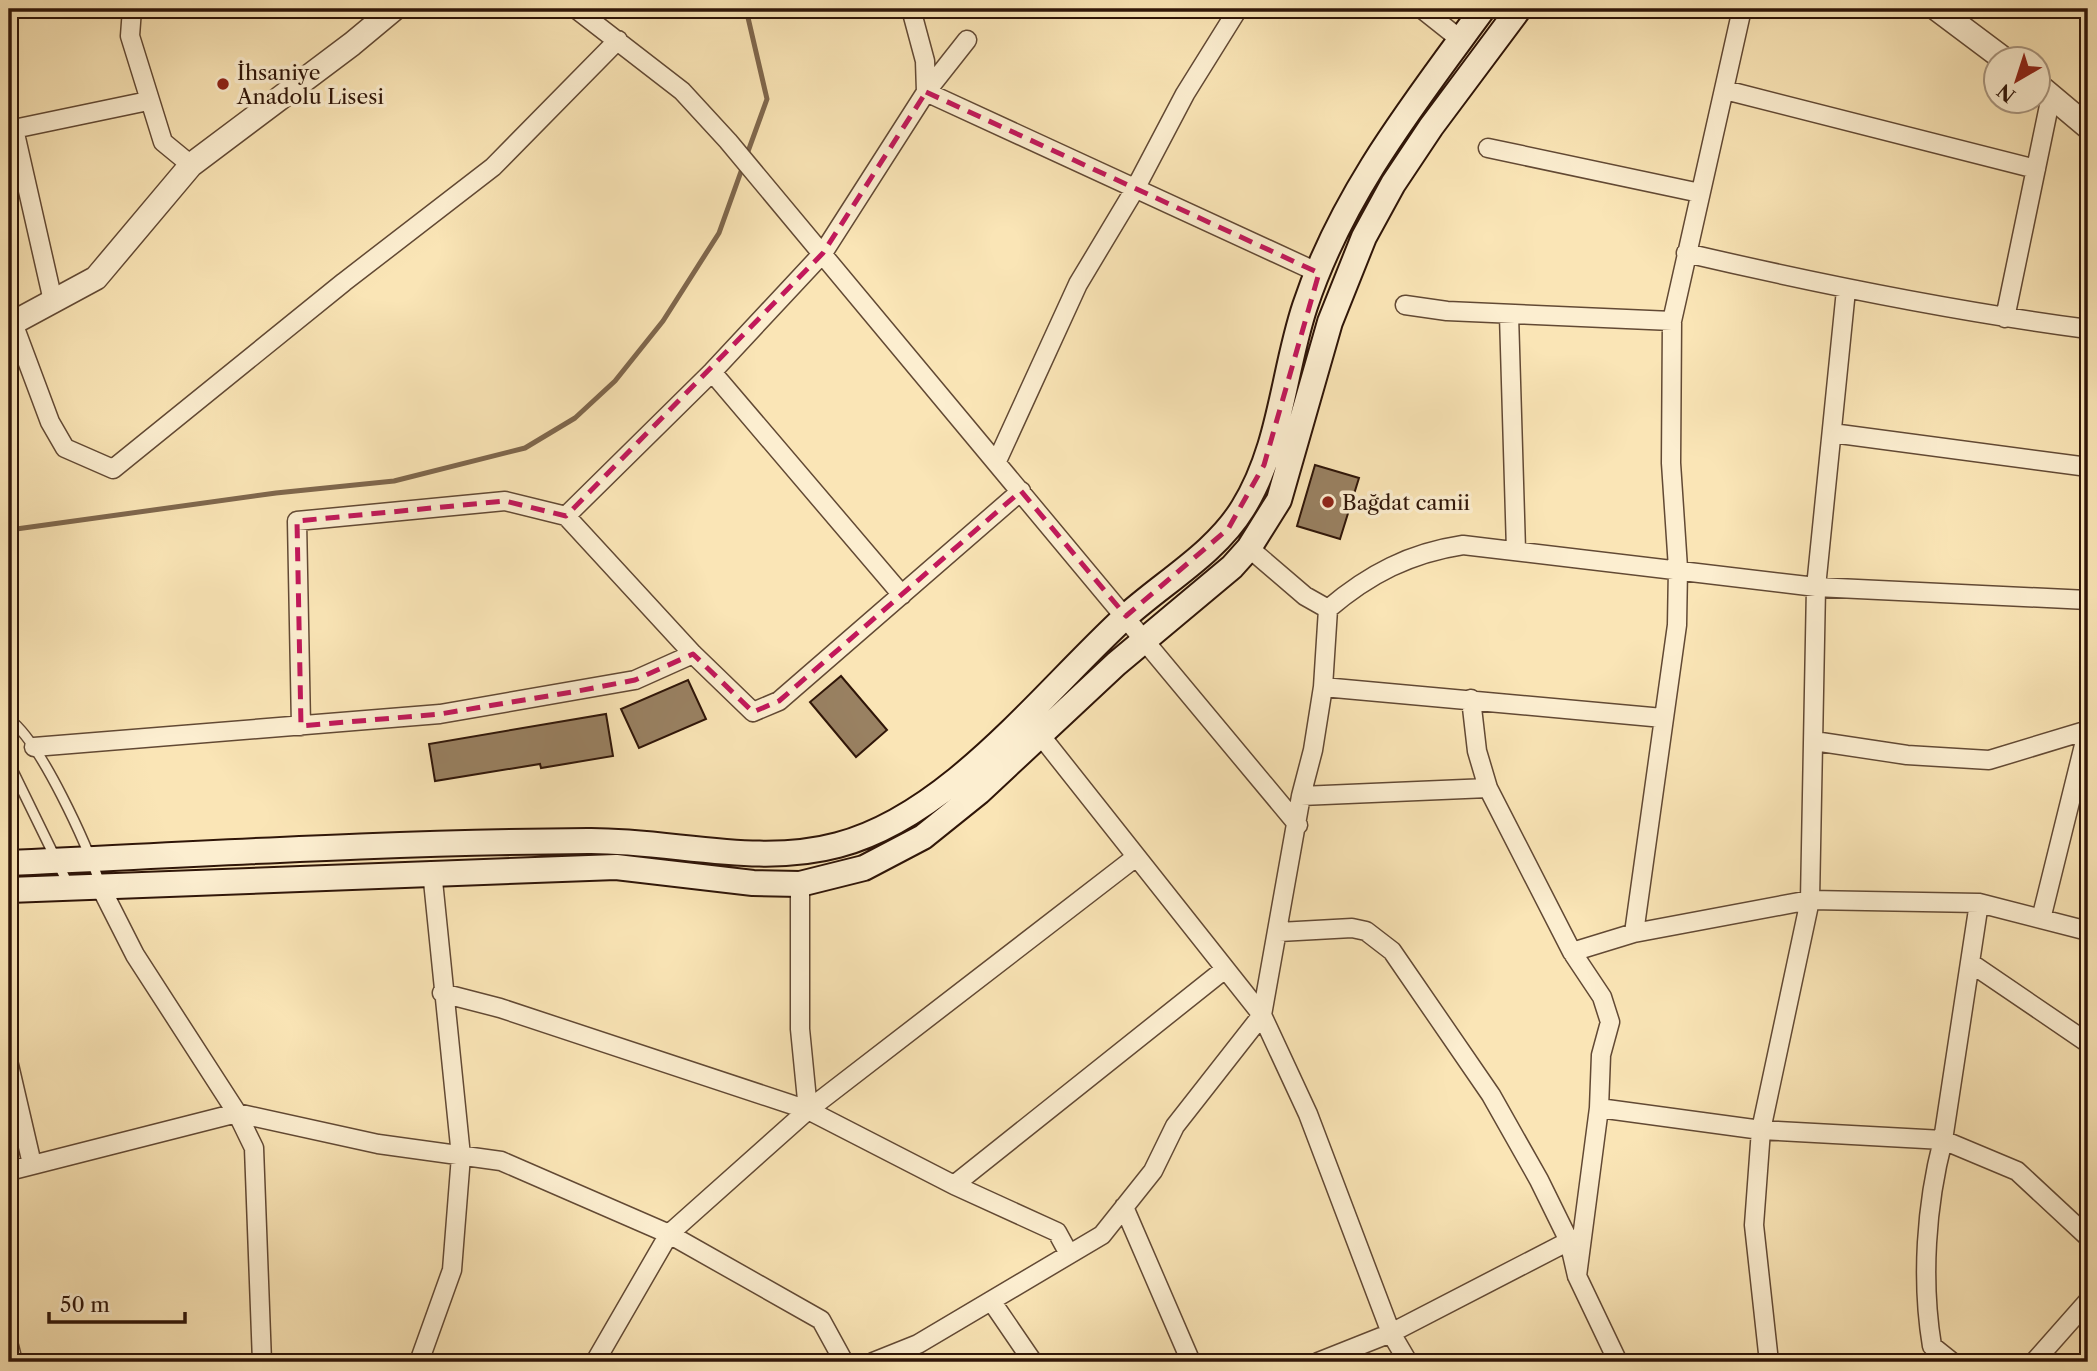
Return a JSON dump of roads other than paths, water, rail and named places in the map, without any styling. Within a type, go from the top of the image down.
[{"type":"main road","points":[[9,863],[595,841],[752,853],[798,852],[840,845],[882,830],[939,793],[1023,717],[1126,616],[1206,549],[1242,510],[1264,465],[1306,303],[1342,220],[1384,146],[1483,9]]},
{"type":"main road","points":[[9,890],[616,867],[753,883],[800,884],[864,868],[923,837],[948,820],[1144,640],[1232,567],[1249,548],[1279,500],[1330,322],[1364,237],[1393,184],[1431,127],[1519,9]]},
{"type":"street","points":[[132,9],[130,36],[148,101],[163,142],[191,165]]},
{"type":"street","points":[[394,9],[352,44],[191,165],[96,278],[11,324],[50,422],[65,448],[113,469],[344,282],[493,167],[618,40]]},
{"type":"street","points":[[576,9],[682,91],[728,141],[1298,825]]},
{"type":"street","points":[[911,9],[925,61],[926,92]]},
{"type":"street","points":[[997,461],[1078,284],[1135,189],[1185,94],[1238,9]]},
{"type":"street","points":[[1422,9],[1461,40]]},
{"type":"street","points":[[1634,933],[1677,625],[1678,568],[1671,463],[1672,321],[1726,90],[1742,9]]},
{"type":"street","points":[[1937,9],[1986,46]]},
{"type":"street","points":[[566,516],[712,372],[823,253],[926,92],[967,40]]},
{"type":"street","points":[[1726,90],[2036,169]]},
{"type":"street","points":[[926,92],[1319,273]]},
{"type":"street","points":[[2052,98],[2088,127]]},
{"type":"street","points":[[53,301],[11,129],[148,101]]},
{"type":"street","points":[[2005,318],[2036,169],[2041,116]]},
{"type":"street","points":[[1488,149],[1700,193]]},
{"type":"street","points":[[1686,253],[1846,289],[2005,318],[2088,329]]},
{"type":"street","points":[[1769,1362],[1754,1225],[1760,1130],[1810,900],[1816,586],[1846,289]]},
{"type":"street","points":[[1405,305],[1509,315],[1672,321]]},
{"type":"street","points":[[1509,315],[1516,550]]},
{"type":"street","points":[[712,372],[902,594]]},
{"type":"street","points":[[1832,433],[2088,467]]},
{"type":"street","points":[[301,726],[297,521],[505,501],[566,516],[693,654],[753,712],[779,701],[1021,491]]},
{"type":"street","points":[[873,1362],[918,1344],[1102,1235],[1153,1171],[1175,1126],[1262,1015],[1279,932],[1301,796],[1313,750],[1323,687],[1328,609],[1358,583],[1429,550],[1463,545],[1816,586],[2088,600]]},
{"type":"street","points":[[1249,548],[1305,596],[1328,609]]},
{"type":"street","points":[[34,747],[440,714],[635,680],[693,654]]},
{"type":"street","points":[[1323,687],[1663,718]]},
{"type":"street","points":[[1471,699],[1477,751],[1488,788],[1572,952],[1602,997],[1610,1022],[1601,1055],[1599,1108],[1577,1276]]},
{"type":"street","points":[[1814,741],[1907,755],[1989,760],[2088,730]]},
{"type":"street","points":[[2042,919],[2088,730]]},
{"type":"street","points":[[1041,736],[1262,1015],[1308,1114],[1391,1333],[1408,1362]]},
{"type":"street","points":[[1301,796],[1488,788]]},
{"type":"street","points":[[595,1362],[669,1234],[808,1110],[1136,858]]},
{"type":"street","points":[[419,1362],[452,1270],[461,1156],[442,993],[432,872]]},
{"type":"street","points":[[800,884],[800,1029],[808,1110]]},
{"type":"street","points":[[100,886],[135,954],[237,1113],[254,1148],[262,1362]]},
{"type":"street","points":[[1572,952],[1634,933],[1810,900],[1979,903],[2088,931]]},
{"type":"street","points":[[1952,1362],[1933,1346],[1925,1307],[1933,1178],[1943,1140],[1972,964],[1979,903]]},
{"type":"street","points":[[1279,932],[1352,928],[1366,931],[1392,951],[1491,1095],[1569,1241],[1577,1276],[1618,1362]]},
{"type":"street","points":[[1972,964],[2088,1043]]},
{"type":"street","points":[[954,1185],[1225,968]]},
{"type":"street","points":[[442,993],[500,1008],[808,1110],[954,1185],[1058,1232],[1069,1254]]},
{"type":"street","points":[[9,1065],[32,1164]]},
{"type":"street","points":[[1599,1108],[1760,1130],[1943,1140],[2017,1171],[2088,1237]]},
{"type":"street","points":[[9,1171],[237,1113],[378,1144],[501,1161],[669,1234],[821,1320],[844,1362]]},
{"type":"street","points":[[1124,1207],[1191,1362]]},
{"type":"street","points":[[1318,1362],[1391,1333],[1569,1241]]},
{"type":"street","points":[[2034,1362],[2088,1301]]},
{"type":"street","points":[[992,1302],[1033,1362]]},
{"type":"street","points":[[9,1346],[13,1362]]},
{"type":"lane","points":[[9,719],[34,747],[92,859],[100,886]]},
{"type":"lane","points":[[9,763],[70,887]]},
{"type":"waterway","points":[[746,9],[767,99],[746,157]]},
{"type":"waterway","points":[[9,530],[276,493],[394,481],[525,448],[575,418],[615,381],[663,321],[719,233],[743,166]]},
{"type":"place","name":"İhsaniye Anadolu Lisesi","points":[[223,84]]},
{"type":"place","name":"Bağdat camii","points":[[1328,502]]}]
